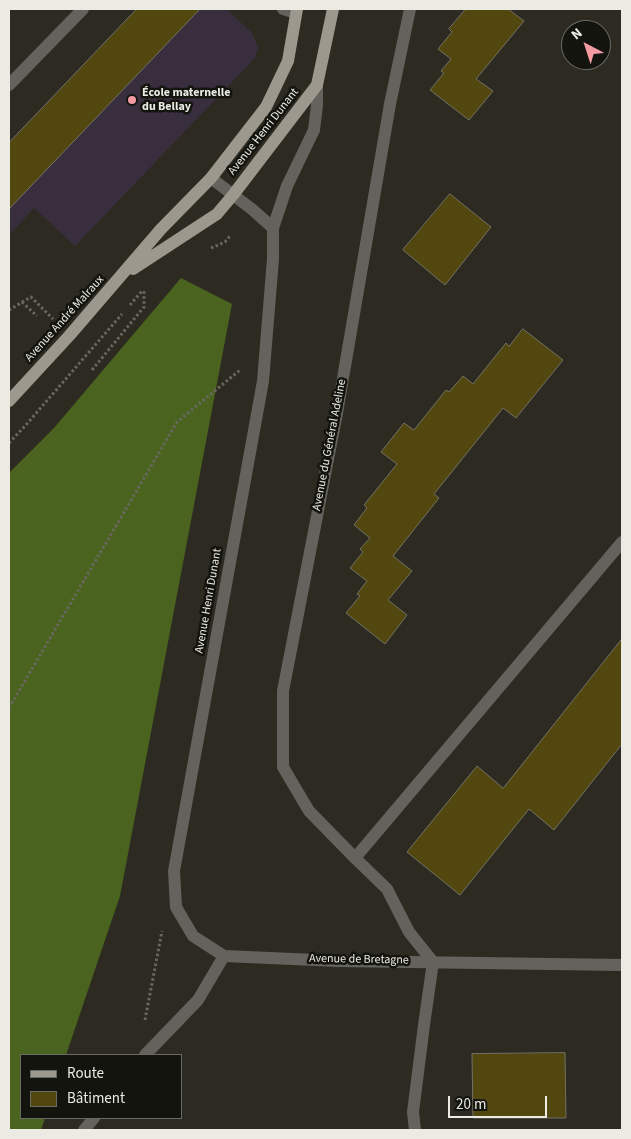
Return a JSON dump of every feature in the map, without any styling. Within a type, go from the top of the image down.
[{"type":"main road","name":"Avenue Henri Dunant","points":[[233,195],[318,85],[333,9]]},
{"type":"main road","name":"Avenue Henri Dunant","points":[[211,178],[266,107],[288,61],[297,11]]},
{"type":"main road","name":"Avenue André Malraux","points":[[9,401],[70,336],[161,229],[211,178]]},
{"type":"main road","name":"Avenue André Malraux","points":[[121,277],[217,214],[233,195]]},
{"type":"street","points":[[9,85],[82,9]]},
{"type":"street","points":[[284,9],[297,11]]},
{"type":"street","name":"Avenue du Général Adeline","points":[[410,9],[390,104],[337,413],[283,691],[283,768],[309,811],[388,889],[409,932],[433,962]]},
{"type":"street","name":"Avenue Henri Dunant","points":[[224,956],[193,936],[176,907],[174,871],[263,381],[273,258],[273,228],[287,186],[314,130],[318,85]]},
{"type":"street","name":"Avenue Henri Dunant","points":[[211,178],[273,228]]},
{"type":"street","points":[[355,858],[622,542]]},
{"type":"street","points":[[146,1054],[198,1000],[224,956]]},
{"type":"street","name":"Avenue de Bretagne","points":[[224,956],[622,965]]},
{"type":"street","points":[[414,1130],[413,1112],[433,962]]},
{"type":"street","points":[[84,1130],[93,1119]]},
{"type":"path","points":[[208,250],[224,242],[253,210]]},
{"type":"path","points":[[92,370],[144,307],[144,290],[129,306]]},
{"type":"path","points":[[9,310],[31,297],[70,336]]},
{"type":"path","points":[[22,302],[37,316]]},
{"type":"path","points":[[9,443],[124,312]]},
{"type":"path","points":[[9,708],[176,422],[266,349]]},
{"type":"path","points":[[144,1026],[162,929]]},
{"type":"shaded area","name":"École maternelle du Bellay","points":[[137,9],[227,9],[252,33],[258,48],[255,58],[75,246],[34,208],[9,235],[9,142]]},
{"type":"green space","points":[[181,278],[232,304],[120,896],[66,1054],[20,1054],[20,1119],[45,1119],[41,1130],[9,1130],[9,473],[54,428]]},
{"type":"building","points":[[137,9],[200,9],[9,209],[9,143]]},
{"type":"building","points":[[466,9],[508,9],[524,21],[476,79],[493,91],[469,120],[430,90],[444,73],[441,71],[451,59],[438,49],[452,32],[449,29]]},
{"type":"building","points":[[450,194],[491,227],[445,285],[403,250]]},
{"type":"building","points":[[523,329],[563,360],[516,418],[503,408],[434,494],[439,498],[393,556],[412,571],[388,600],[407,615],[385,644],[346,613],[360,596],[357,594],[367,581],[350,568],[363,552],[360,549],[370,538],[354,525],[367,508],[364,505],[397,464],[381,452],[404,423],[414,430],[446,390],[449,392],[463,376],[473,384],[506,343],[509,346]]},
{"type":"building","points":[[622,639],[622,744],[554,830],[529,809],[460,895],[407,852],[477,766],[503,788]]},
{"type":"building","points":[[565,1053],[566,1118],[473,1118],[472,1054]]},
{"type":"place","name":"École maternelle du Bellay","points":[[132,100]]}]
